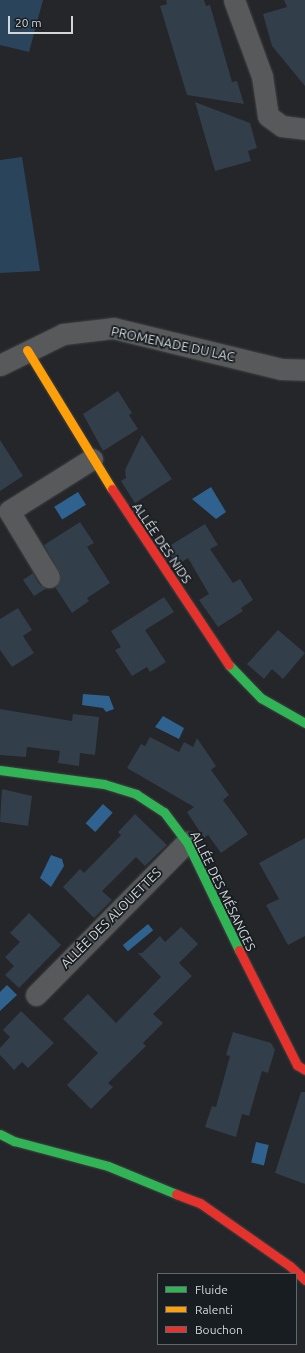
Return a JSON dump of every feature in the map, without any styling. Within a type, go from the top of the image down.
[{"type":"street","points":[[234,0],[262,76],[268,116],[282,126],[305,129]]},
{"type":"street","name":"PROMENADE DU LAC","points":[[0,365],[27,350],[63,334],[113,328],[281,369],[305,370]]},
{"type":"street","name":"ALLÉE DES NIDS","points":[[27,350],[92,459],[230,667],[261,698],[305,723]]},
{"type":"street","points":[[49,577],[9,511],[92,459]]},
{"type":"street","name":"ALLÉE DES MÉSANGES","points":[[0,770],[104,784],[136,794],[164,812],[187,842],[266,1007],[297,1065],[305,1070]]},
{"type":"street","name":"ALLÉE DES ALOUETTES","points":[[36,994],[187,842]]},
{"type":"street","points":[[0,1134],[14,1141],[108,1166],[200,1203],[290,1266],[305,1280]]},
{"type":"shaded area","points":[[0,0],[43,0],[29,52],[0,45]]},
{"type":"shaded area","points":[[22,157],[40,271],[0,273],[0,160]]},
{"type":"water","points":[[211,487],[226,512],[216,519],[192,499]]},
{"type":"water","points":[[78,492],[86,505],[62,520],[54,507]]},
{"type":"water","points":[[83,694],[109,696],[114,709],[106,712],[103,708],[82,705]]},
{"type":"water","points":[[163,716],[184,728],[179,739],[155,727]]},
{"type":"water","points":[[103,804],[113,813],[95,832],[86,823]]},
{"type":"water","points":[[51,855],[62,859],[64,866],[51,887],[40,878]]},
{"type":"water","points":[[148,924],[153,930],[128,951],[123,945]]},
{"type":"water","points":[[7,985],[17,995],[0,1011],[0,992]]},
{"type":"water","points":[[256,1142],[269,1145],[264,1165],[251,1162]]},
{"type":"building","points":[[166,0],[204,0],[206,6],[210,5],[232,82],[237,81],[244,104],[187,95],[160,6],[167,4]]},
{"type":"building","points":[[284,0],[305,0],[305,86],[272,46],[263,14],[287,7]]},
{"type":"building","points":[[195,102],[250,123],[257,148],[248,151],[251,161],[215,171]]},
{"type":"building","points":[[118,391],[132,413],[129,415],[138,429],[103,451],[83,414]]},
{"type":"building","points":[[142,435],[172,479],[135,503],[121,481],[126,478],[125,470]]},
{"type":"building","points":[[0,440],[23,476],[0,491]]},
{"type":"building","points":[[80,522],[94,543],[87,547],[110,583],[87,598],[89,601],[72,613],[55,587],[61,576],[44,545]]},
{"type":"building","points":[[205,524],[218,545],[210,549],[233,583],[240,579],[253,600],[241,608],[243,611],[218,627],[199,600],[209,594],[188,558],[177,565],[166,548]]},
{"type":"building","points":[[33,573],[39,584],[47,588],[34,596],[23,580]]},
{"type":"building","points":[[164,597],[174,612],[145,630],[166,662],[150,672],[147,667],[132,676],[115,650],[121,647],[111,631]]},
{"type":"building","points":[[18,608],[32,630],[23,636],[34,653],[12,667],[0,650],[0,619]]},
{"type":"building","points":[[278,630],[305,653],[283,679],[272,669],[264,679],[247,664]]},
{"type":"building","points":[[0,709],[72,721],[73,714],[99,717],[95,755],[80,753],[79,766],[58,763],[60,751],[27,747],[26,757],[0,755]]},
{"type":"building","points":[[150,737],[179,752],[184,742],[193,747],[197,738],[216,766],[211,770],[229,795],[223,800],[248,834],[221,853],[208,835],[204,838],[187,812],[194,807],[127,768],[141,744],[145,746]]},
{"type":"building","points":[[2,789],[32,796],[28,826],[0,822]]},
{"type":"building","points":[[135,814],[167,845],[145,866],[136,857],[102,891],[112,900],[94,918],[63,887],[80,869],[84,873],[121,835],[118,832]]},
{"type":"building","points":[[305,838],[305,936],[288,945],[266,905],[279,899],[259,863]]},
{"type":"building","points":[[29,913],[61,945],[19,988],[5,975],[14,966],[5,957],[20,942],[10,933]]},
{"type":"building","points":[[181,927],[198,944],[179,963],[192,976],[153,1014],[163,1023],[143,1043],[146,1046],[108,1083],[113,1087],[91,1109],[67,1085],[98,1053],[63,1019],[88,994],[116,1023],[161,977],[138,953],[142,953],[160,936],[165,942]]},
{"type":"building","points":[[21,1011],[54,1043],[28,1068],[22,1062],[14,1070],[0,1055],[0,1048],[10,1037],[3,1030]]},
{"type":"building","points":[[233,1032],[271,1043],[275,1050],[268,1073],[262,1071],[249,1116],[242,1114],[236,1137],[205,1127],[212,1106],[216,1107],[230,1056],[226,1055]]},
{"type":"building","points":[[301,1092],[305,1092],[305,1184],[275,1173]]},
{"type":"traffic: fast","points":[[229,665],[261,698],[305,723]]},
{"type":"traffic: fast","points":[[0,770],[104,784],[136,794],[164,812],[187,842],[239,950]]},
{"type":"traffic: fast","points":[[0,1134],[14,1141],[108,1166],[176,1194]]},
{"type":"traffic: slow","points":[[27,350],[112,489]]},
{"type":"traffic: jam","points":[[112,489],[229,665]]},
{"type":"traffic: jam","points":[[239,950],[297,1065],[305,1070]]},
{"type":"traffic: jam","points":[[176,1194],[200,1203],[290,1266],[305,1280]]}]
